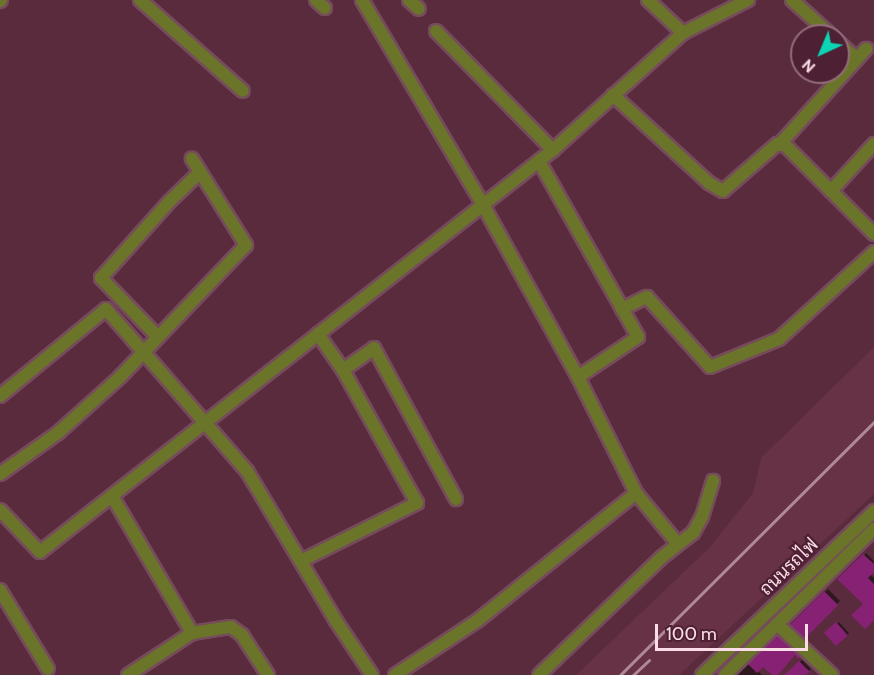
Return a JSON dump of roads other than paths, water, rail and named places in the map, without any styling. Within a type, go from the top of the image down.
[{"type":"street","points":[[140,0],[243,91]]},
{"type":"street","points":[[362,0],[483,205],[578,377],[636,493],[678,544]]},
{"type":"street","points":[[409,0],[419,9]]},
{"type":"street","points":[[648,0],[683,33]]},
{"type":"street","points":[[0,510],[40,552],[553,150],[683,33],[748,0]]},
{"type":"street","points":[[792,0],[819,24]]},
{"type":"street","points":[[436,31],[553,150]]},
{"type":"street","points":[[613,94],[709,183],[723,191],[778,145],[866,49]]},
{"type":"street","points":[[850,53],[857,59]]},
{"type":"street","points":[[831,191],[874,144]]},
{"type":"street","points":[[778,145],[784,145],[874,234]]},
{"type":"street","points":[[0,474],[59,432],[145,353],[181,310],[246,245],[192,159]]},
{"type":"street","points":[[539,161],[638,337],[578,377]]},
{"type":"street","points":[[158,337],[101,278],[169,202],[200,172]]},
{"type":"street","points":[[622,309],[647,297],[710,367],[779,339],[874,252]]},
{"type":"street","points":[[0,396],[106,309],[247,471],[372,675]]},
{"type":"street","points":[[301,561],[417,503],[343,370],[318,334]]},
{"type":"street","points":[[343,370],[374,348],[456,499]]},
{"type":"street","points":[[540,675],[678,544],[693,533],[699,524],[713,481]]},
{"type":"street","points":[[394,675],[477,621],[636,493]]},
{"type":"street","points":[[112,496],[192,633]]},
{"type":"street","name":"ถนนรถไฟ","points":[[702,675],[874,511]]},
{"type":"street","name":"ถนนรถไฟ","points":[[725,675],[874,529]]},
{"type":"street","points":[[0,590],[48,669]]},
{"type":"street","points":[[777,624],[832,675]]},
{"type":"street","points":[[128,675],[192,633],[231,627],[242,635],[268,675]]},
{"type":"railway","points":[[620,675],[874,422]]},
{"type":"railway","points":[[633,675],[649,660]]}]
